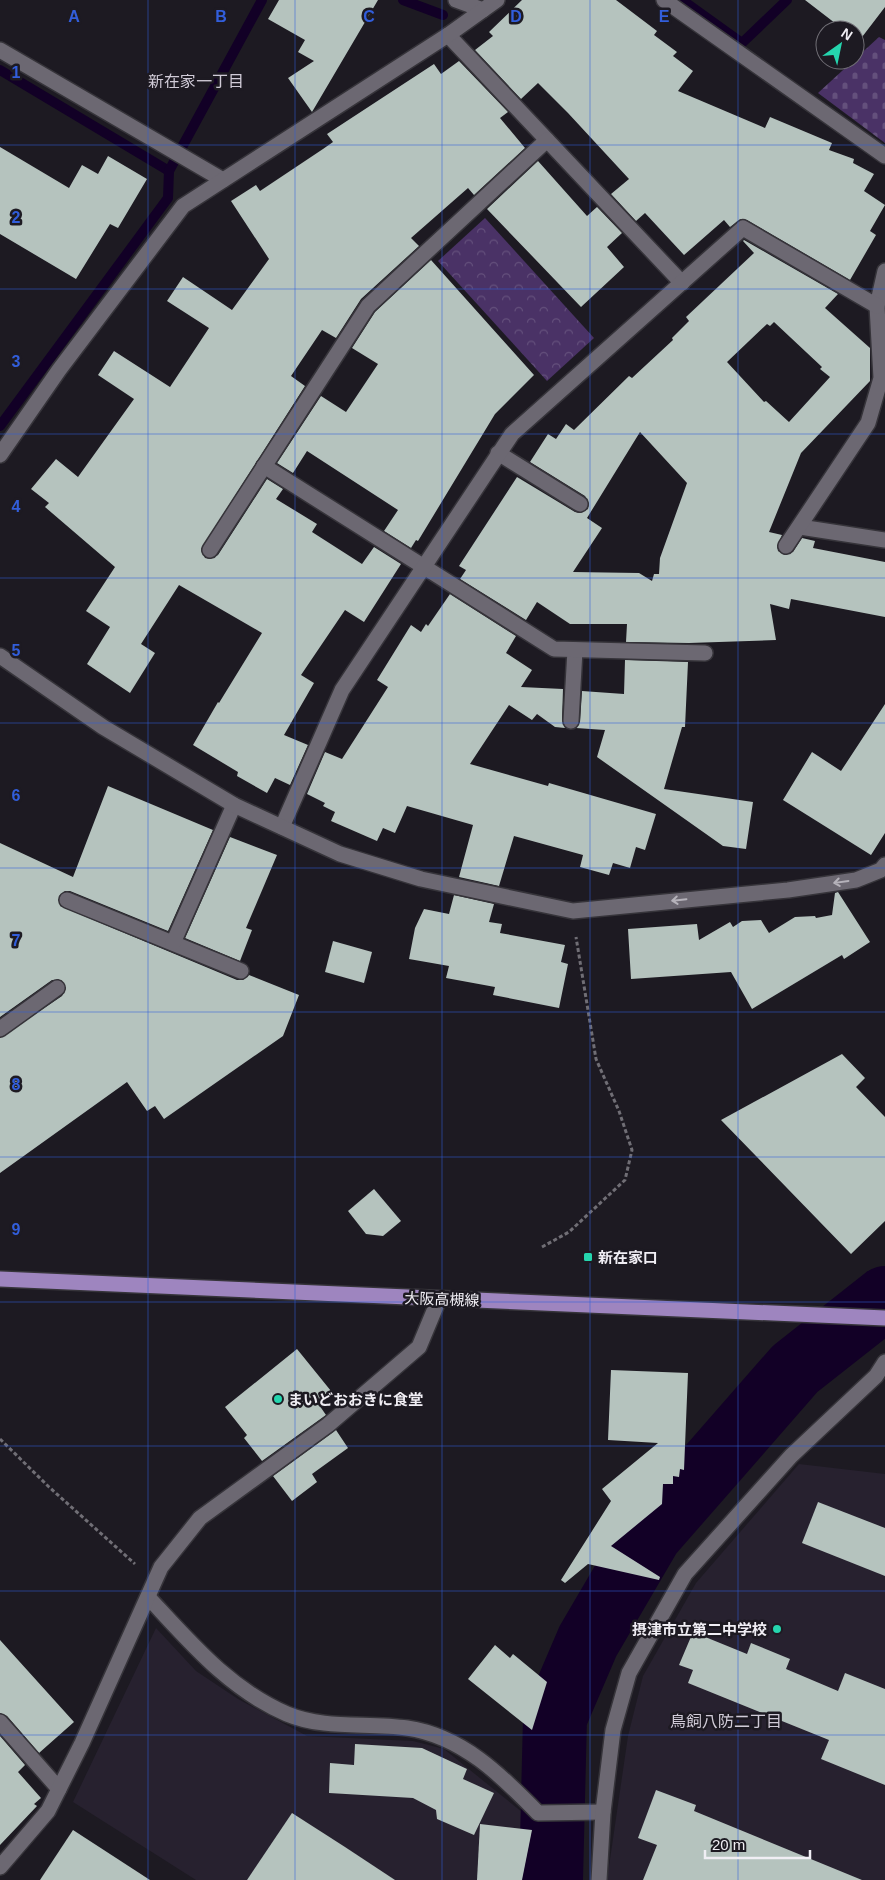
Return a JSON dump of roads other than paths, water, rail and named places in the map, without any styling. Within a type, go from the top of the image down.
[{"type":"main road","name":"大阪高槻線","points":[[0,1279],[885,1318]]},
{"type":"street","points":[[456,0],[483,10]]},
{"type":"street","points":[[0,455],[59,370],[183,206],[448,35],[497,0]]},
{"type":"street","points":[[664,0],[885,156]]},
{"type":"street","points":[[448,35],[682,283]]},
{"type":"street","points":[[0,50],[223,180]]},
{"type":"street","points":[[210,550],[368,306],[546,140]]},
{"type":"street","points":[[282,827],[342,690],[422,566],[512,434],[743,228],[877,306]]},
{"type":"street","points":[[786,546],[868,423],[883,366],[877,306],[885,271]]},
{"type":"street","points":[[498,453],[580,504]]},
{"type":"street","points":[[264,466],[554,649],[705,653]]},
{"type":"street","points":[[800,527],[885,540]]},
{"type":"street","points":[[571,721],[575,650]]},
{"type":"street","points":[[0,656],[103,727],[234,804],[340,854],[421,880],[573,912],[788,890],[856,880],[881,870],[885,865]]},
{"type":"street","points":[[172,943],[234,804]]},
{"type":"street","points":[[67,900],[241,971]]},
{"type":"street","points":[[0,1029],[57,988]]},
{"type":"street","points":[[0,1867],[48,1811],[161,1567],[200,1518],[328,1425],[419,1347],[438,1299]]},
{"type":"street","points":[[599,1880],[603,1812],[613,1730],[629,1673],[684,1574],[791,1456],[876,1376],[885,1362]]},
{"type":"street","points":[[148,1597],[216,1670],[250,1694],[288,1714],[339,1725],[407,1728],[445,1738],[495,1770],[538,1813],[603,1812]]},
{"type":"street","points":[[0,1722],[59,1789]]},
{"type":"waterway","points":[[0,426],[168,198],[169,171],[262,0]]},
{"type":"waterway","points":[[403,0],[443,15]]},
{"type":"waterway","points":[[682,0],[742,43],[787,0]]},
{"type":"waterway","points":[[0,70],[169,171]]},
{"type":"waterway","points":[[551,1880],[555,1718],[588,1641],[650,1535],[795,1369],[885,1298]]},
{"type":"place","name":"新在家口","points":[[588,1257]]},
{"type":"place","name":"まいどおおきに食堂","points":[[278,1399]]},
{"type":"place","name":"摂津市立第二中学校","points":[[777,1629]]},
{"type":"district","name":"新在家一丁目","points":[[196,81]]},
{"type":"district","name":"鳥飼八防二丁目","points":[[726,1721]]}]
